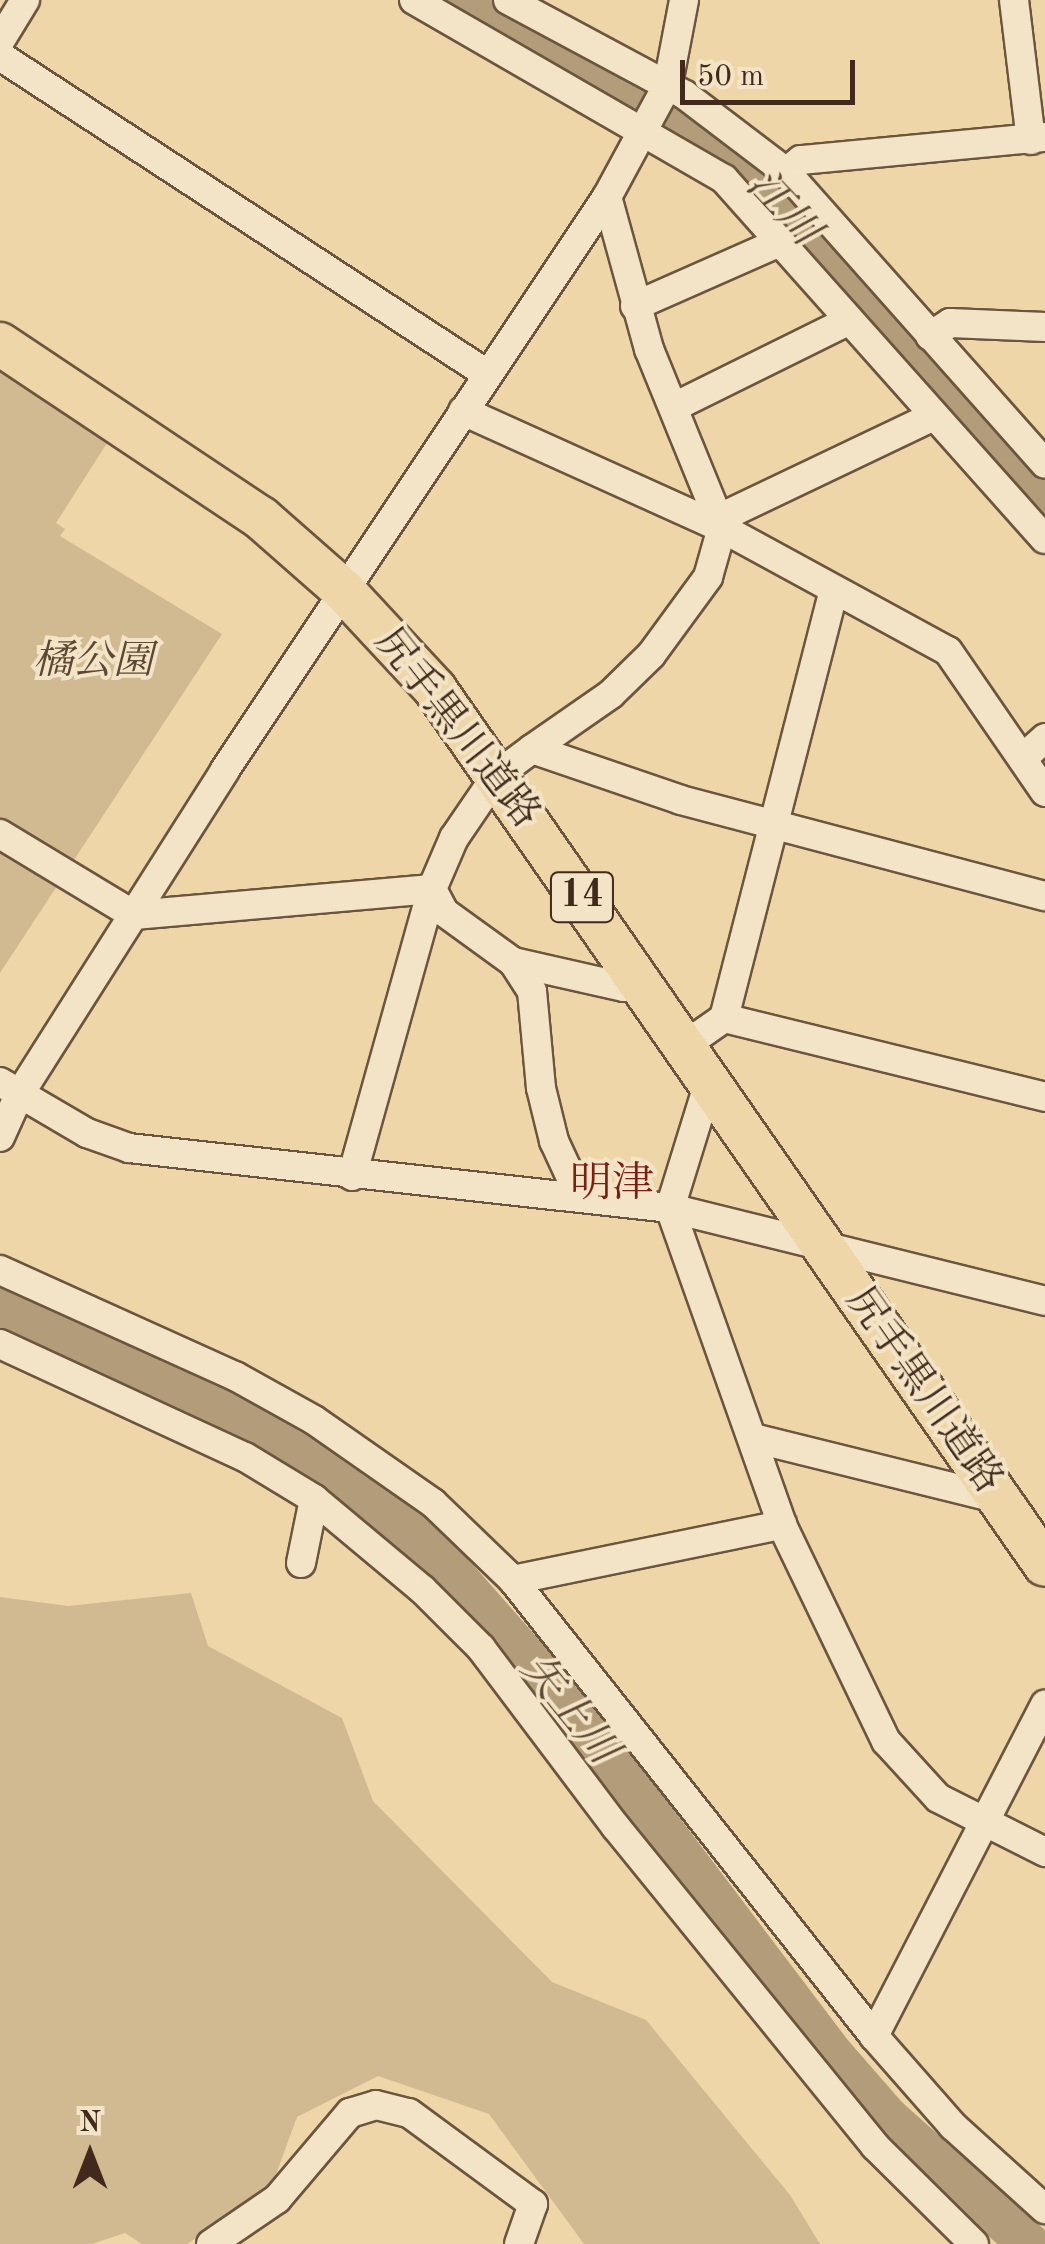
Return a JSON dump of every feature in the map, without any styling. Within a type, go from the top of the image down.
[{"type":"main road","name":"尻手黒川道路","points":[[0,323],[213,459],[429,653],[712,1026],[833,1245],[996,1498],[1045,1564]]},
{"type":"main road","name":"尻手黒川道路","points":[[0,344],[207,478],[349,583]]},
{"type":"main road","name":"尻手黒川道路","points":[[514,761],[643,983],[1045,1536]]},
{"type":"street","points":[[0,40],[25,0]]},
{"type":"street","points":[[414,0],[646,124],[724,180],[1045,539]]},
{"type":"street","points":[[508,0],[666,89],[786,172],[1045,464]]},
{"type":"street","points":[[0,1136],[9,1089],[134,915],[349,583],[607,197],[666,89],[684,0]]},
{"type":"street","points":[[786,172],[801,160],[1038,138],[1014,0]]},
{"type":"street","points":[[0,56],[487,374]]},
{"type":"street","points":[[352,1176],[432,889],[454,838],[514,761],[611,694],[650,655],[708,577],[722,522],[635,306],[607,197]]},
{"type":"street","points":[[635,306],[778,243]]},
{"type":"street","points":[[674,407],[848,321]]},
{"type":"street","points":[[930,336],[950,322],[1045,327]]},
{"type":"street","points":[[463,411],[722,522],[833,592],[948,651],[1045,792]]},
{"type":"street","points":[[722,522],[934,416]]},
{"type":"street","points":[[833,592],[774,824],[712,1026],[1045,1097]]},
{"type":"street","points":[[1023,758],[1045,738]]},
{"type":"street","points":[[514,761],[774,824],[1045,896]]},
{"type":"street","points":[[0,834],[134,915],[432,889]]},
{"type":"street","points":[[432,889],[444,912],[513,962],[532,991],[545,1106],[578,1195]]},
{"type":"street","points":[[513,962],[624,987],[643,983]]},
{"type":"street","points":[[710,1080],[670,1208],[782,1524],[886,1741],[938,1798],[1045,1852]]},
{"type":"street","points":[[9,1089],[86,1133],[129,1148],[352,1176],[578,1195],[670,1208],[833,1245],[1045,1301]]},
{"type":"street","points":[[0,1270],[236,1376],[314,1420],[433,1503],[513,1580],[874,2036],[953,2126],[1045,2208]]},
{"type":"street","points":[[0,1344],[175,1420],[314,1499],[374,1545],[481,1648],[628,1842],[876,2146],[974,2244]]},
{"type":"street","points":[[754,1438],[996,1498]]},
{"type":"street","points":[[301,1562],[314,1499]]},
{"type":"street","points":[[513,1580],[782,1524]]},
{"type":"street","points":[[874,2036],[1045,1705]]},
{"type":"street","points":[[211,2244],[277,2199],[350,2113],[376,2105],[410,2113],[533,2204],[519,2244]]},
{"type":"green space","name":"橘公園","points":[[0,369],[109,440],[56,523],[65,529],[60,536],[222,634],[0,973]]},
{"type":"green space","points":[[191,1593],[208,1646],[342,1718],[373,1801],[552,1982],[646,2020],[790,2195],[820,2244],[584,2244],[489,2114],[378,2076],[297,2117],[271,2188],[187,2244],[142,2244],[125,2233],[92,2244],[0,2244],[0,1597],[68,1606]]},
{"type":"waterway","name":"江川","points":[[460,0],[733,156],[1045,493]]},
{"type":"waterway","name":"矢上川","points":[[0,1308],[218,1404],[290,1443],[431,1549],[565,1701],[833,2055],[888,2118],[1029,2244]]},
{"type":"district","name":"明津","points":[[612,1185]]}]
